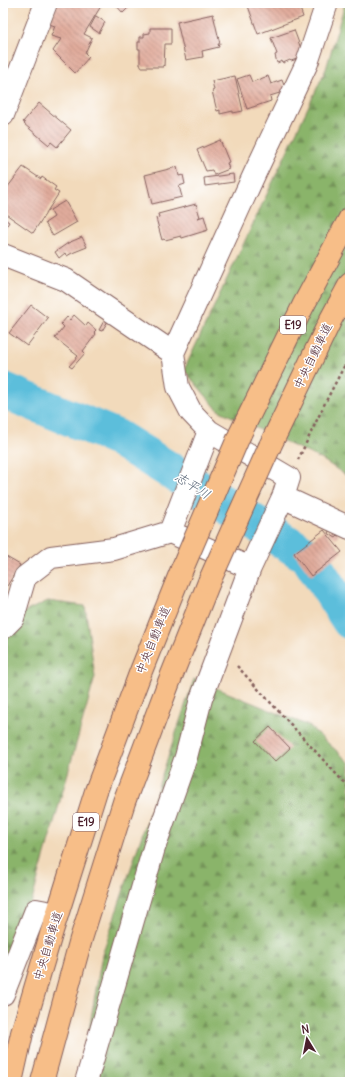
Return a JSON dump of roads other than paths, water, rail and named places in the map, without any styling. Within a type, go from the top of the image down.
[{"type":"highway","name":"中央自動車道","points":[[10,1082],[22,1034],[57,914],[96,791],[138,678],[182,569],[240,434],[303,306],[350,218]]},
{"type":"highway","name":"中央自動車道","points":[[44,1079],[81,939],[124,802],[169,682],[209,582],[270,446],[331,319],[350,284]]},
{"type":"street","points":[[3,115],[46,3]]},
{"type":"street","points":[[327,3],[307,63],[173,353],[178,387],[191,412],[208,430],[286,488],[350,528]]},
{"type":"street","points":[[3,255],[66,280],[173,353]]},
{"type":"street","points":[[170,532],[208,430]]},
{"type":"street","points":[[86,1082],[154,848],[186,757],[201,699],[250,568],[286,488]]},
{"type":"street","points":[[3,628],[13,618],[25,577],[51,557],[114,549],[170,532],[250,568]]},
{"type":"street","points":[[3,994],[36,910],[57,914]]},
{"type":"waterway","name":"志平川","points":[[3,390],[116,437],[308,556],[350,621]]}]
